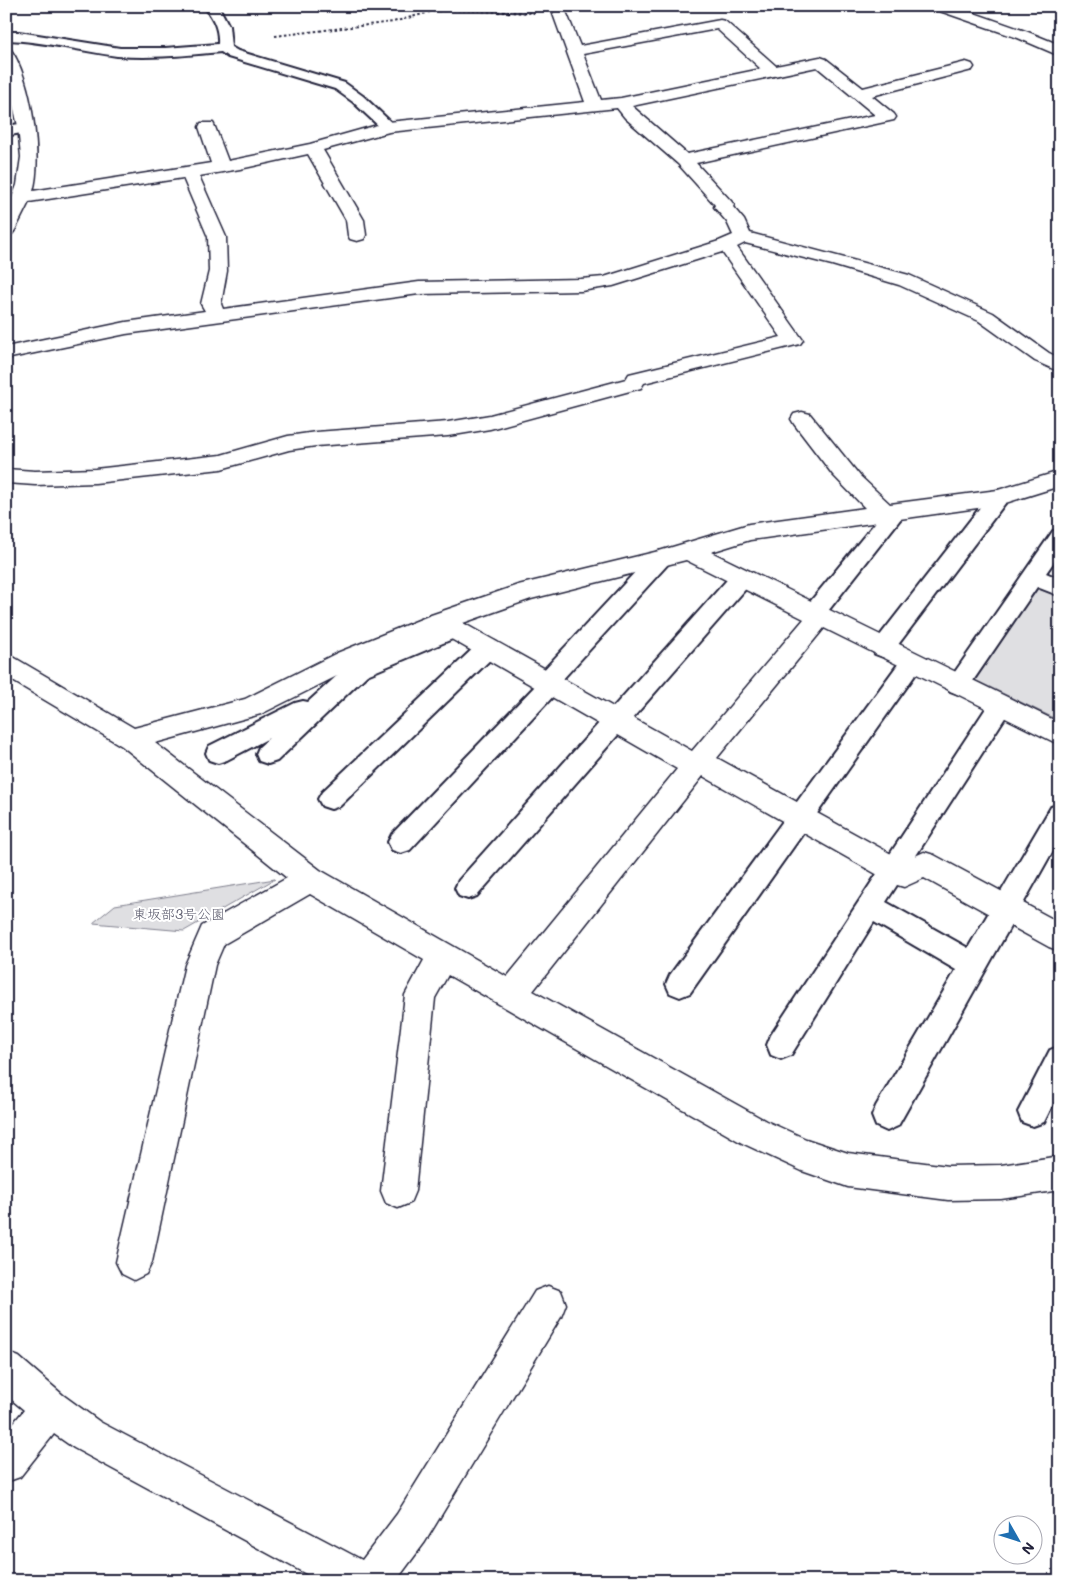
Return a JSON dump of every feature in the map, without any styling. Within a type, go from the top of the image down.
[{"type":"street","points":[[939,6],[1060,50]]},
{"type":"street","points":[[560,14],[595,106]]},
{"type":"street","points":[[575,51],[720,24],[773,72]]},
{"type":"street","points":[[6,52],[30,144],[28,179],[19,208],[6,230]]},
{"type":"street","points":[[22,198],[267,159],[388,127],[621,103],[820,62],[888,117],[684,160]]},
{"type":"street","points":[[860,94],[966,67]]},
{"type":"street","points":[[6,476],[35,478],[96,476],[220,462],[288,443],[316,439],[448,429],[490,422],[634,383],[636,378],[793,340],[758,294],[735,241],[735,220],[723,207],[725,205],[684,160],[631,115],[621,103]]},
{"type":"street","points":[[207,127],[221,166]]},
{"type":"street","points":[[313,148],[355,220],[356,235]]},
{"type":"street","points":[[189,172],[216,236],[218,271],[211,304],[217,315]]},
{"type":"street","points":[[6,353],[126,328],[419,288],[582,285],[606,282],[735,241],[839,260],[902,279],[986,317],[1042,357],[1060,366]]},
{"type":"street","points":[[802,419],[843,473],[869,500],[891,513]]},
{"type":"street","points":[[131,739],[252,707],[319,676],[346,660],[447,624],[527,591],[660,559],[749,532],[999,497],[1060,478]]},
{"type":"street","points":[[687,550],[1060,735]]},
{"type":"street","points":[[511,996],[816,615]]},
{"type":"street","points":[[447,624],[616,721],[799,817],[904,875],[924,864],[1060,938]]},
{"type":"street","points":[[6,665],[131,739],[310,878],[511,996],[754,1132],[802,1154],[848,1170],[948,1183],[1000,1182],[1060,1173]]},
{"type":"street","points":[[134,1262],[200,965],[213,935],[310,878]]},
{"type":"street","points":[[398,1191],[420,995],[443,956]]},
{"type":"street","points":[[371,1581],[410,1528],[548,1304]]},
{"type":"street","points":[[6,1370],[50,1408],[87,1435],[360,1581]]},
{"type":"street","points":[[6,1463],[50,1408]]},
{"type":"lane","points":[[210,6],[214,9],[220,21],[225,45],[233,54],[340,86],[358,99],[388,127]]},
{"type":"lane","points":[[6,36],[38,37],[105,50],[144,54],[225,45]]},
{"type":"lane","points":[[6,131],[26,128]]},
{"type":"lane","points":[[883,648],[999,497]]},
{"type":"lane","points":[[816,615],[891,513]]},
{"type":"lane","points":[[958,685],[1060,536]]},
{"type":"lane","points":[[401,842],[549,683],[660,559]]},
{"type":"lane","points":[[1032,576],[1060,588]]},
{"type":"lane","points":[[468,888],[742,578]]},
{"type":"lane","points":[[268,754],[359,669],[447,624]]},
{"type":"lane","points":[[331,799],[488,648]]},
{"type":"lane","points":[[680,984],[912,662]]},
{"type":"lane","points":[[218,753],[330,696]]},
{"type":"lane","points":[[781,1045],[869,906],[1000,706]]},
{"type":"lane","points":[[887,1116],[1060,814]]},
{"type":"lane","points":[[869,906],[974,966]]},
{"type":"lane","points":[[1033,1112],[1060,1060]]},
{"type":"path","points":[[225,45],[393,22],[430,12],[451,10],[560,14]]},
{"type":"green space","points":[[1034,582],[1060,594],[1060,721],[969,677]]},
{"type":"green space","name":"東坂部3号公園","points":[[275,879],[184,931],[93,923],[115,905]]}]
